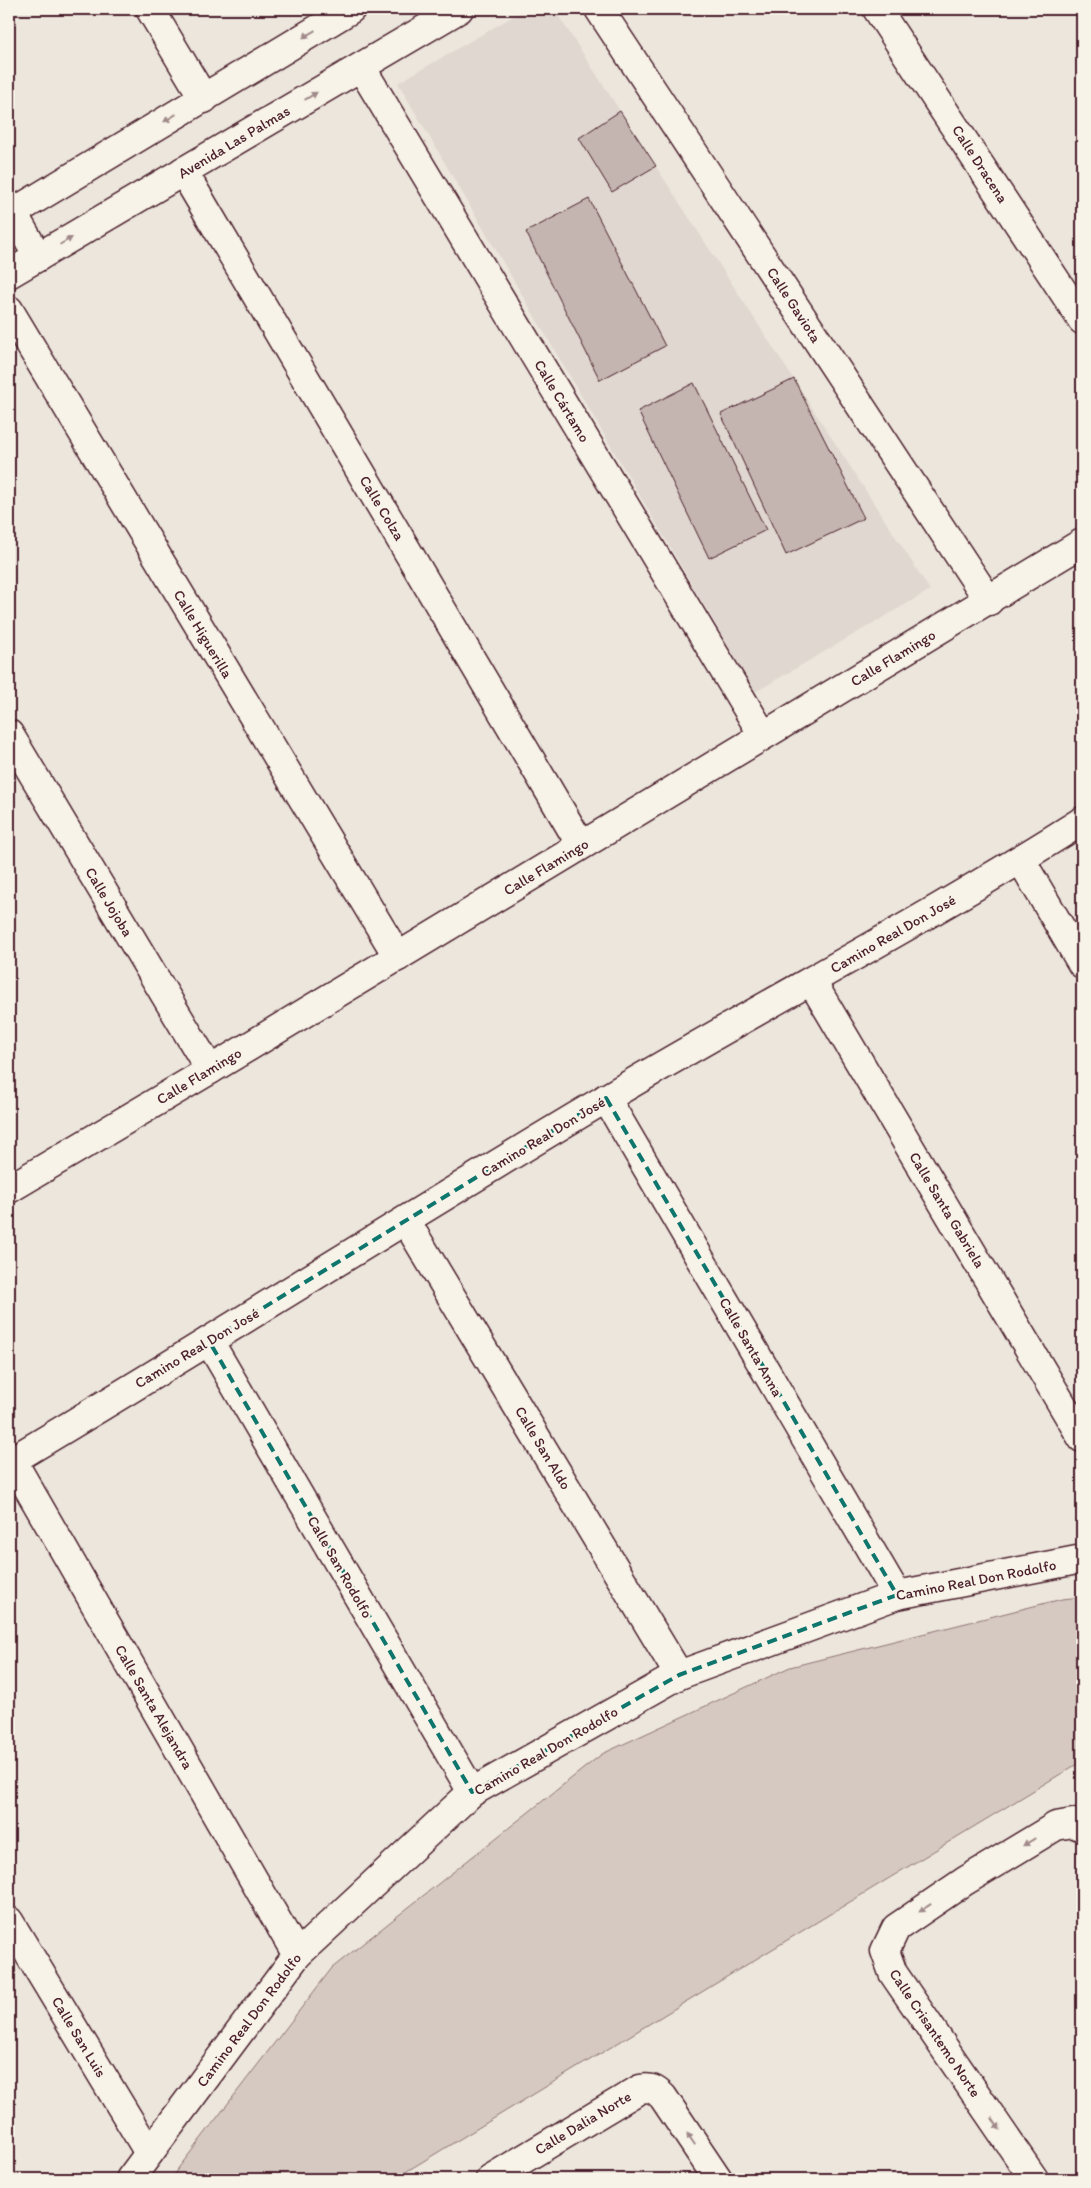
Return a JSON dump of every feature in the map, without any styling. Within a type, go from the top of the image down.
[{"type":"street","points":[[150,9],[204,99]]},
{"type":"street","points":[[38,257],[10,211],[204,99],[351,9]]},
{"type":"street","name":"Avenida Las Palmas","points":[[9,274],[459,9]]},
{"type":"street","name":"Calle Gaviota","points":[[599,9],[989,601]]},
{"type":"street","name":"Calle Dracena","points":[[877,9],[1082,320]]},
{"type":"street","name":"Calle Cártamo","points":[[361,67],[763,735]]},
{"type":"street","name":"Calle Colza","points":[[183,172],[581,845]]},
{"type":"street","name":"Calle Higuerilla","points":[[9,310],[398,957]]},
{"type":"street","name":"Calle Flamingo","points":[[11,1181],[210,1070],[763,735],[989,601],[1082,543]]},
{"type":"street","name":"Calle Jojoba","points":[[9,734],[210,1070]]},
{"type":"street","name":"Camino Real Don José","points":[[10,1461],[606,1098],[812,982],[1021,860],[1082,821]]},
{"type":"street","points":[[1021,860],[1082,964]]},
{"type":"street","name":"Calle Santa Gabriela","points":[[812,982],[1082,1438]]},
{"type":"street","name":"Calle Santa Anna","points":[[606,1098],[897,1595]]},
{"type":"street","name":"Calle San Aldo","points":[[406,1221],[679,1675]]},
{"type":"street","name":"Calle San Rodolfo","points":[[209,1341],[472,1792]]},
{"type":"street","name":"Calle Santa Alejandra","points":[[10,1461],[297,1955]]},
{"type":"street","name":"Camino Real Don Rodolfo","points":[[130,2179],[297,1955],[472,1792],[679,1675],[897,1595],[1082,1559]]},
{"type":"street","name":"Calle Crisantemo Norte","points":[[1034,2179],[893,1973],[887,1962],[885,1951],[896,1928],[965,1881],[1056,1826],[1073,1823],[1082,1827]]},
{"type":"street","name":"Calle San Luis","points":[[9,1921],[149,2153]]},
{"type":"street","name":"Calle Dalia Norte","points":[[490,2179],[640,2089],[653,2088],[663,2096],[718,2179]]},
{"type":"highlighted area","points":[[606,1098],[897,1595],[679,1675],[472,1792],[209,1341]]},
{"type":"shaded area","points":[[526,9],[554,9],[930,590],[755,692],[398,83]]},
{"type":"shaded area","points":[[1082,1597],[1082,1761],[394,2179],[170,2179],[332,1968],[602,1754],[790,1667],[1062,1599]]},
{"type":"building","points":[[620,111],[656,166],[612,192],[579,138]]},
{"type":"building","points":[[589,199],[665,346],[600,380],[526,232]]},
{"type":"building","points":[[794,379],[864,518],[786,555],[721,414]]},
{"type":"building","points":[[694,383],[766,530],[709,558],[638,411]]}]
